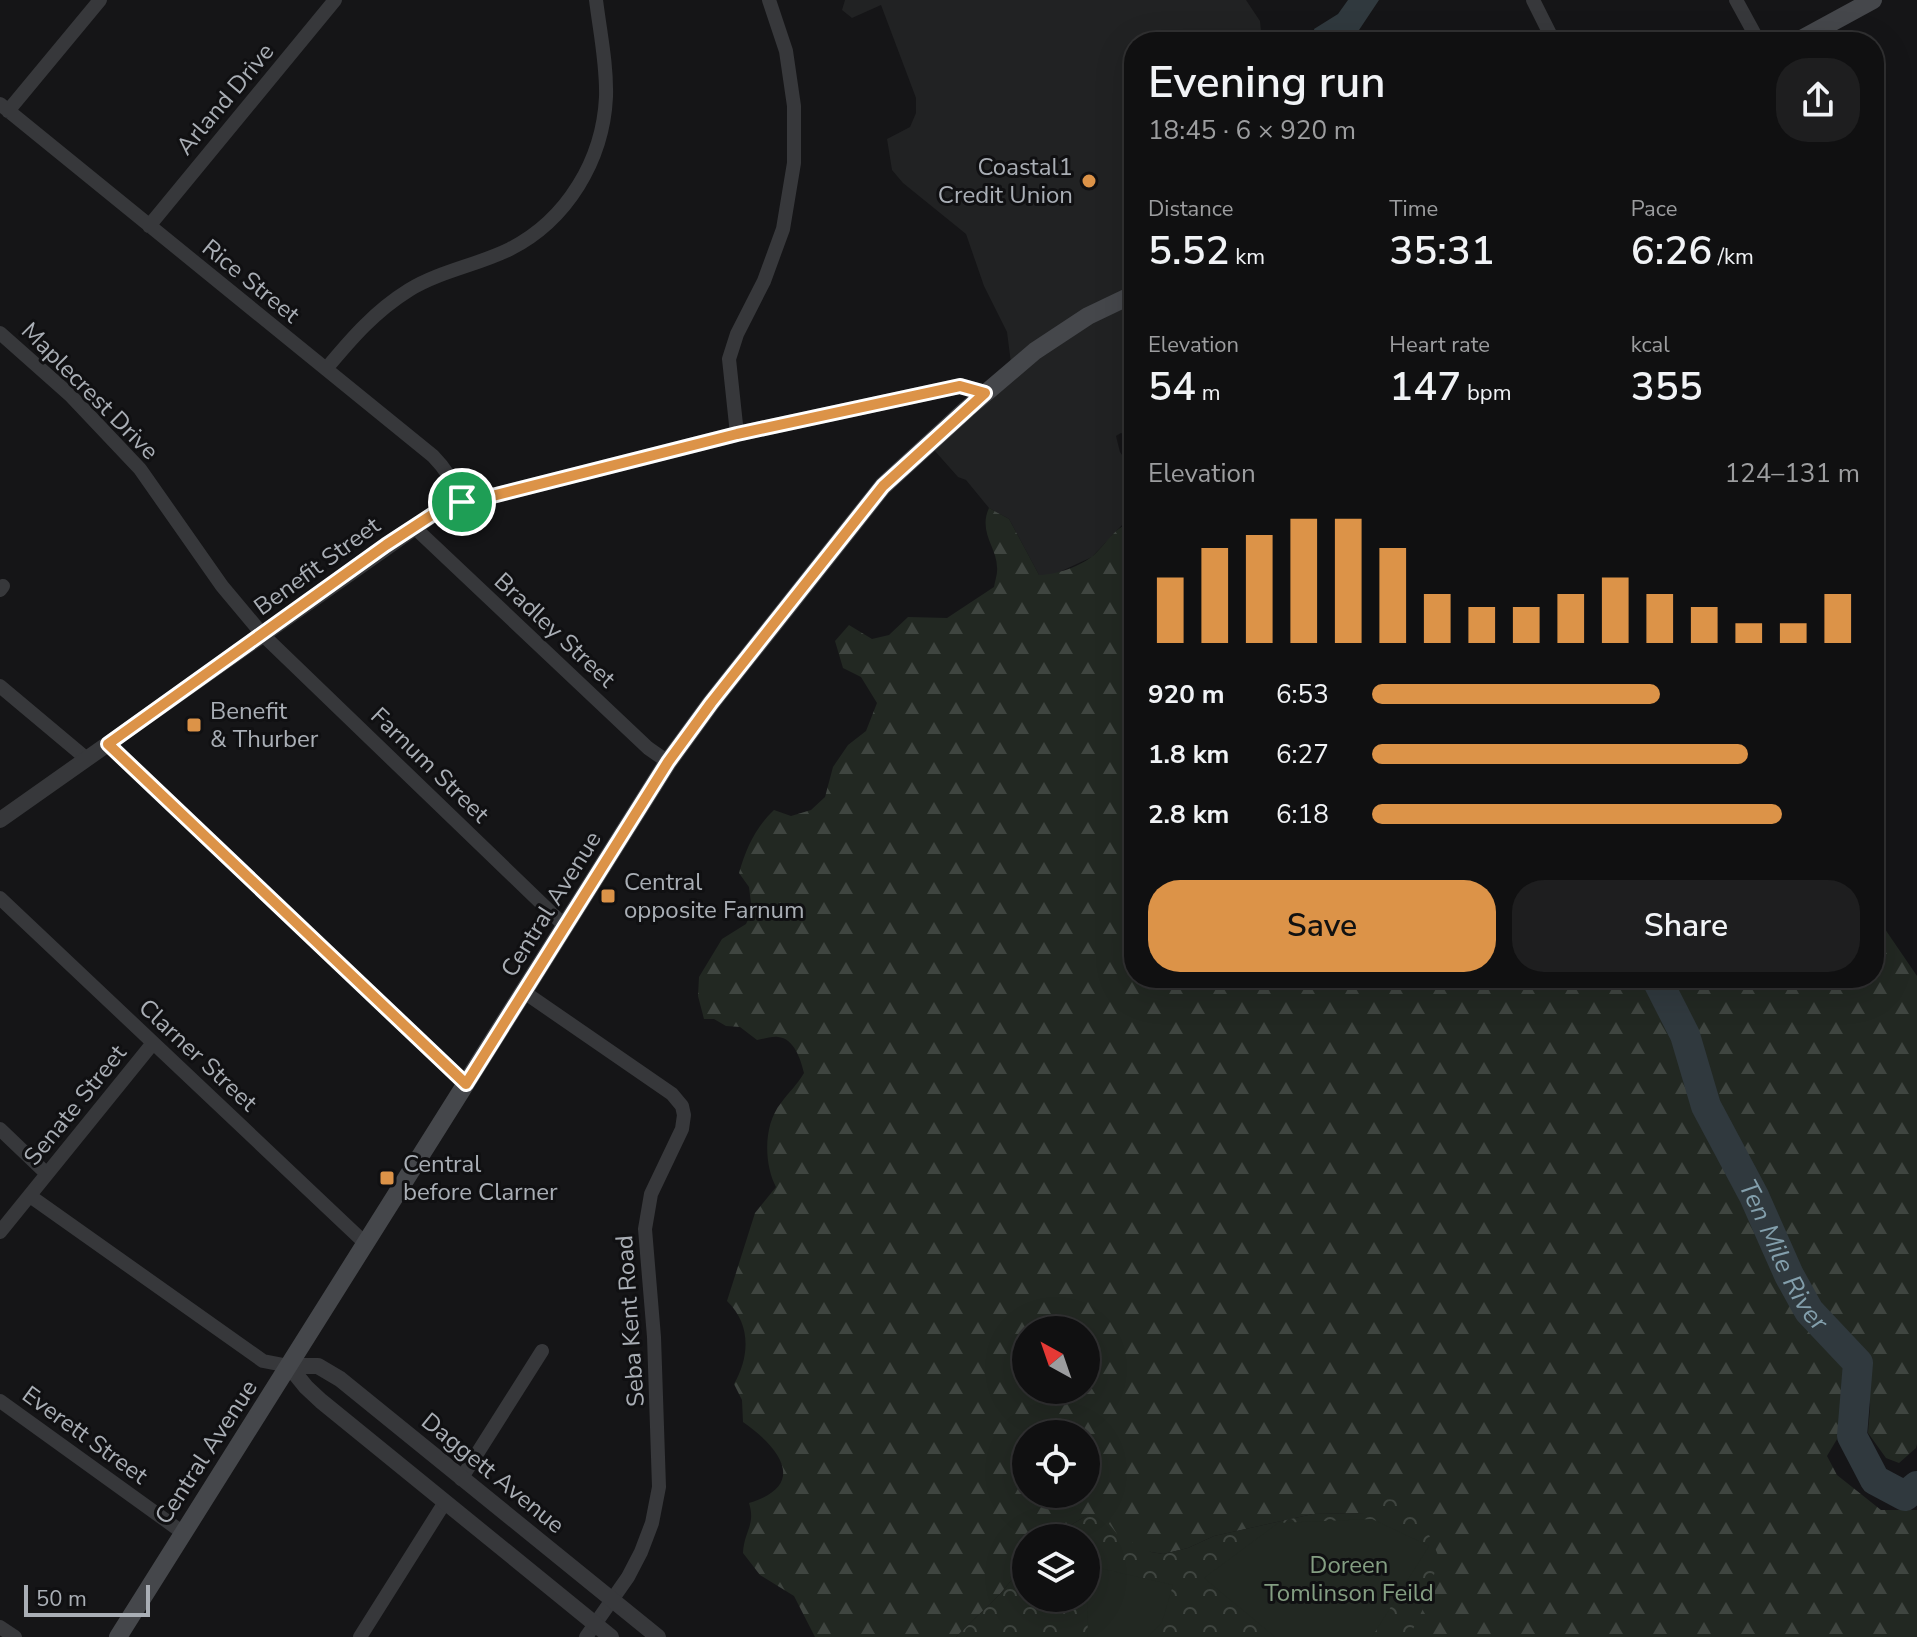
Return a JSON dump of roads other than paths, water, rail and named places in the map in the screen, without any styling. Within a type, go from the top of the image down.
[{"type":"main road","points":[[1814,32],[1873,0]]},
{"type":"main road","name":"Central Avenue","points":[[118,1637],[668,762],[711,703],[883,486],[985,393],[1049,340],[1124,299]]},
{"type":"street","points":[[4,108],[100,0]]},
{"type":"street","name":"Arland Drive","points":[[149,226],[335,0]]},
{"type":"street","points":[[326,369],[363,325],[385,306],[410,289],[508,250],[527,239],[560,211],[574,193],[595,151],[606,98],[596,0]]},
{"type":"street","points":[[737,434],[729,359],[737,334],[764,281],[783,229],[794,163],[794,106],[786,51],[769,0]]},
{"type":"street","points":[[1533,0],[1549,32]]},
{"type":"street","points":[[1736,0],[1754,32]]},
{"type":"street","name":"Rice Street","points":[[4,108],[443,466],[462,502]]},
{"type":"street","name":"Maplecrest Drive","points":[[0,333],[70,395],[140,469],[222,586],[263,635]]},
{"type":"street","name":"Benefit Street","points":[[0,820],[441,509],[737,434],[960,386],[985,393]]},
{"type":"street","name":"Bradley Street","points":[[414,527],[648,748],[668,762]]},
{"type":"street","name":"Farnum Street","points":[[263,635],[566,927]]},
{"type":"street","points":[[0,686],[87,759]]},
{"type":"street","points":[[108,744],[466,1084]]},
{"type":"street","name":"Clarner Street","points":[[0,898],[365,1243]]},
{"type":"street","name":"Seba Kent Road","points":[[524,992],[672,1094],[684,1115],[682,1129],[651,1194],[645,1229],[654,1337],[659,1487],[652,1523],[641,1552],[628,1577],[590,1630]]},
{"type":"street","name":"Senate Street","points":[[0,1232],[153,1043]]},
{"type":"street","points":[[0,1129],[47,1174]]},
{"type":"street","name":"Daggett Avenue","points":[[30,1196],[263,1361],[289,1366],[318,1366],[328,1371],[658,1637]]},
{"type":"street","points":[[461,1479],[542,1351]]},
{"type":"street","name":"Daggett Avenue","points":[[289,1366],[321,1401],[445,1502],[590,1630],[611,1637]]},
{"type":"street","name":"Everett Street","points":[[0,1401],[182,1532]]},
{"type":"street","points":[[360,1637],[445,1502]]},
{"type":"street","points":[[0,1627],[15,1637]]},
{"type":"waterway","name":"Ten Mile River","points":[[1661,988],[1685,1035],[1706,1106],[1754,1196],[1789,1275],[1809,1311],[1858,1363],[1852,1436],[1875,1480],[1905,1496],[1917,1486]]},
{"type":"place","name":"Coastal1 Credit Union","points":[[1089,181]]},
{"type":"place","name":"Benefit & Thurber","points":[[194,725]]},
{"type":"place","name":"Central opposite Farnum","points":[[608,896]]},
{"type":"place","name":"Central before Clarner","points":[[387,1178]]},
{"type":"park label","name":"Doreen Tomlinson Feild","points":[[1349,1579]]}]
